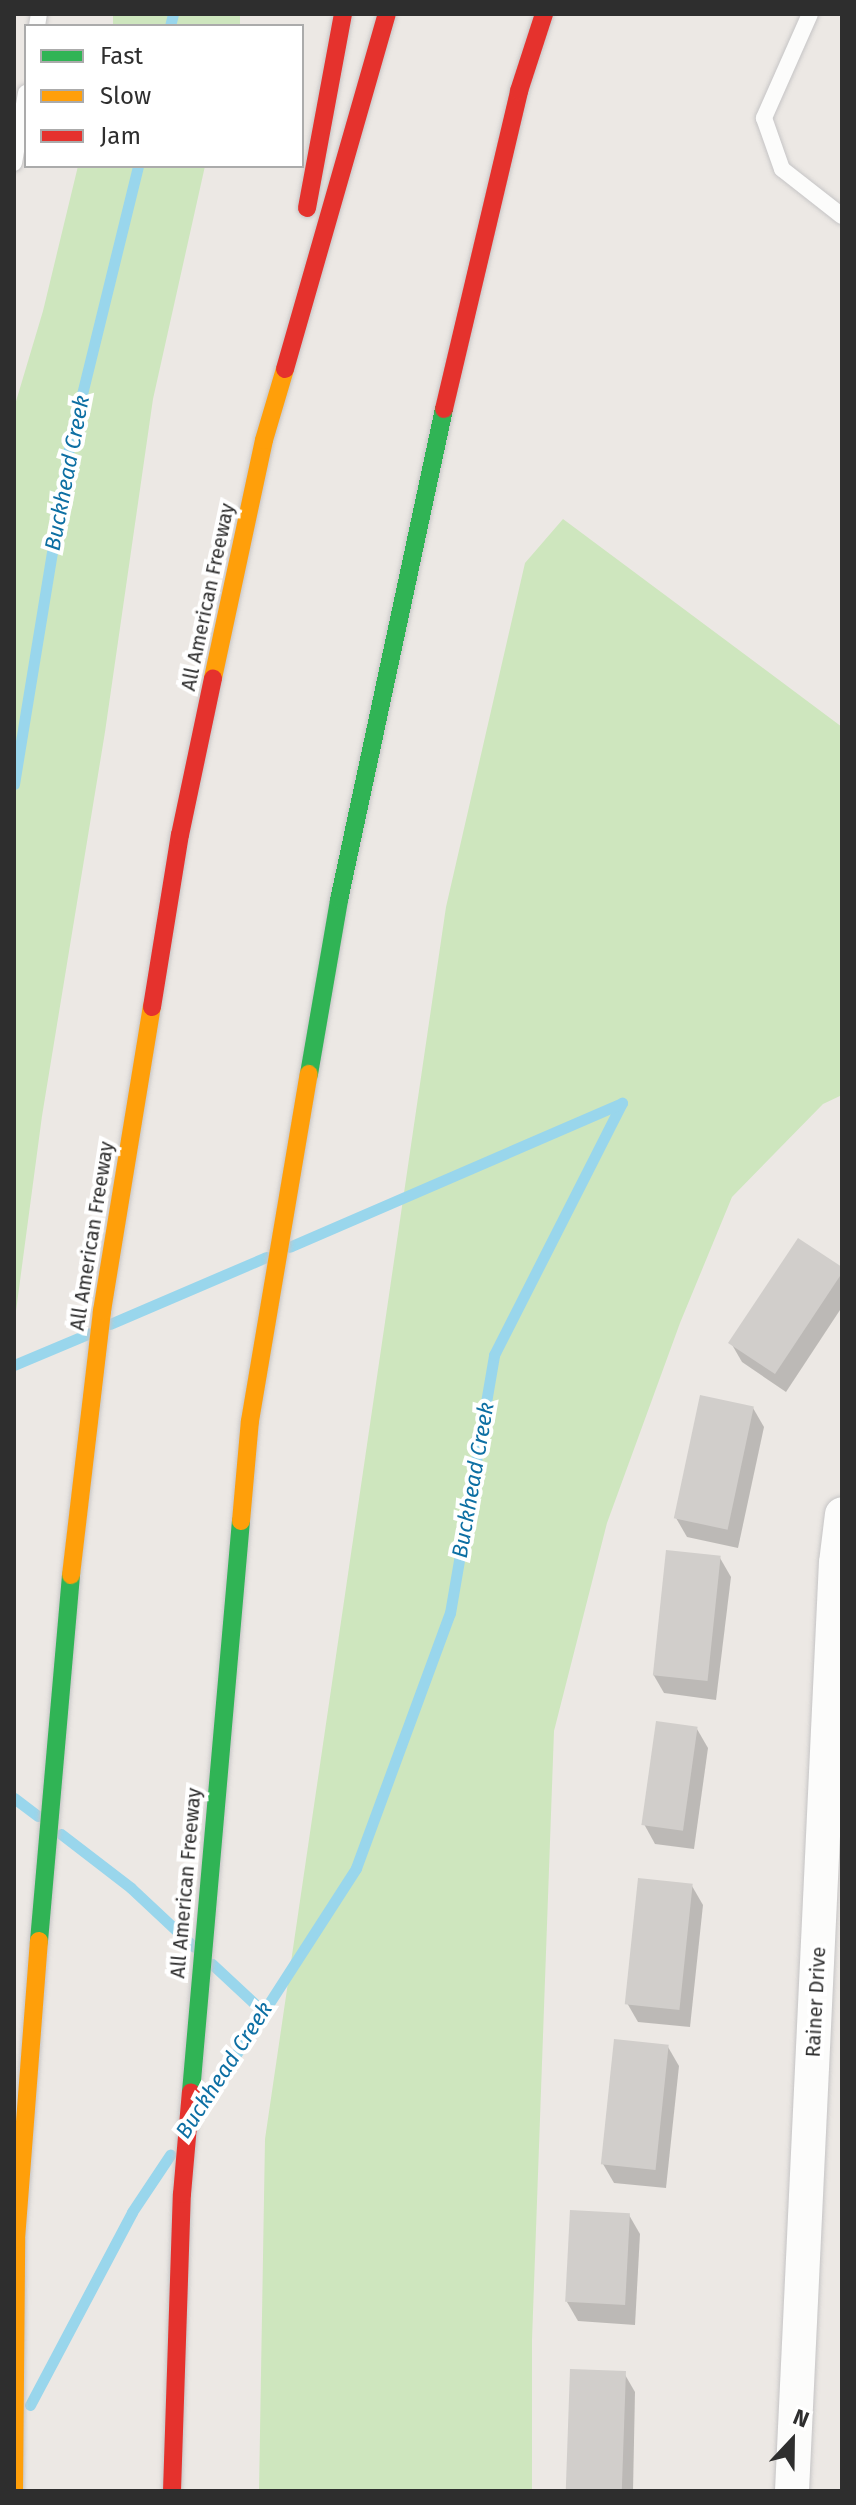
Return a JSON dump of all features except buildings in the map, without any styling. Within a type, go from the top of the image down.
[{"type":"highway","points":[[264,440],[343,14]]},
{"type":"highway","name":"All American Freeway","points":[[14,2491],[16,2239],[41,1898],[75,1532],[102,1311],[180,835],[264,440],[387,14]]},
{"type":"highway","name":"All American Freeway","points":[[172,2491],[182,2194],[250,1421],[339,900],[446,401],[519,91],[544,14]]},
{"type":"highway","points":[[519,91],[556,14]]},
{"type":"highway","points":[[14,2260],[16,2239]]},
{"type":"street","name":"Rainer Drive","points":[[792,2491],[828,2041],[836,1563],[842,1514]]},
{"type":"lane","points":[[810,14],[764,118],[782,169],[842,216]]},
{"type":"lane","points":[[14,163],[24,105]]},
{"type":"green space","points":[[113,14],[240,14],[240,24],[113,24]]},
{"type":"green space","points":[[78,168],[205,168],[153,399],[105,732],[42,1116],[14,1326],[14,408],[43,311]]},
{"type":"green space","points":[[563,519],[842,727],[842,1095],[823,1104],[732,1197],[680,1323],[607,1523],[554,1731],[532,2340],[532,2491],[259,2491],[265,2139],[446,907],[525,563]]},
{"type":"waterway","name":"Buckhead Creek","points":[[170,24],[173,14]]},
{"type":"waterway","name":"Buckhead Creek","points":[[14,784],[70,443],[138,168]]},
{"type":"waterway","name":"Buckhead Creek","points":[[206,2101],[356,1868],[450,1613],[494,1355],[622,1103],[290,1247]]},
{"type":"waterway","name":"Buckhead Creek","points":[[110,1324],[266,1257]]},
{"type":"waterway","name":"Buckhead Creek","points":[[14,1365],[90,1333]]},
{"type":"waterway","points":[[14,1798],[38,1816]]},
{"type":"waterway","points":[[61,1834],[131,1888],[194,1947]]},
{"type":"waterway","points":[[212,1964],[257,2006],[261,2015]]},
{"type":"waterway","name":"Buckhead Creek","points":[[30,2405],[132,2212],[170,2155]]},
{"type":"traffic: fast","points":[[309,1074],[339,900],[444,409]]},
{"type":"traffic: fast","points":[[191,2092],[241,1521]]},
{"type":"traffic: fast","points":[[39,1941],[71,1575]]},
{"type":"traffic: slow","points":[[213,678],[264,440],[285,369]]},
{"type":"traffic: slow","points":[[71,1575],[102,1311],[152,1007]]},
{"type":"traffic: slow","points":[[241,1521],[250,1421],[309,1074]]},
{"type":"traffic: slow","points":[[14,2491],[16,2239],[39,1941]]},
{"type":"traffic: jam","points":[[307,208],[343,14]]},
{"type":"traffic: jam","points":[[285,369],[387,14]]},
{"type":"traffic: jam","points":[[444,409],[519,91],[544,14]]},
{"type":"traffic: jam","points":[[152,1007],[180,835],[213,678]]},
{"type":"traffic: jam","points":[[172,2491],[182,2194],[191,2092]]}]
